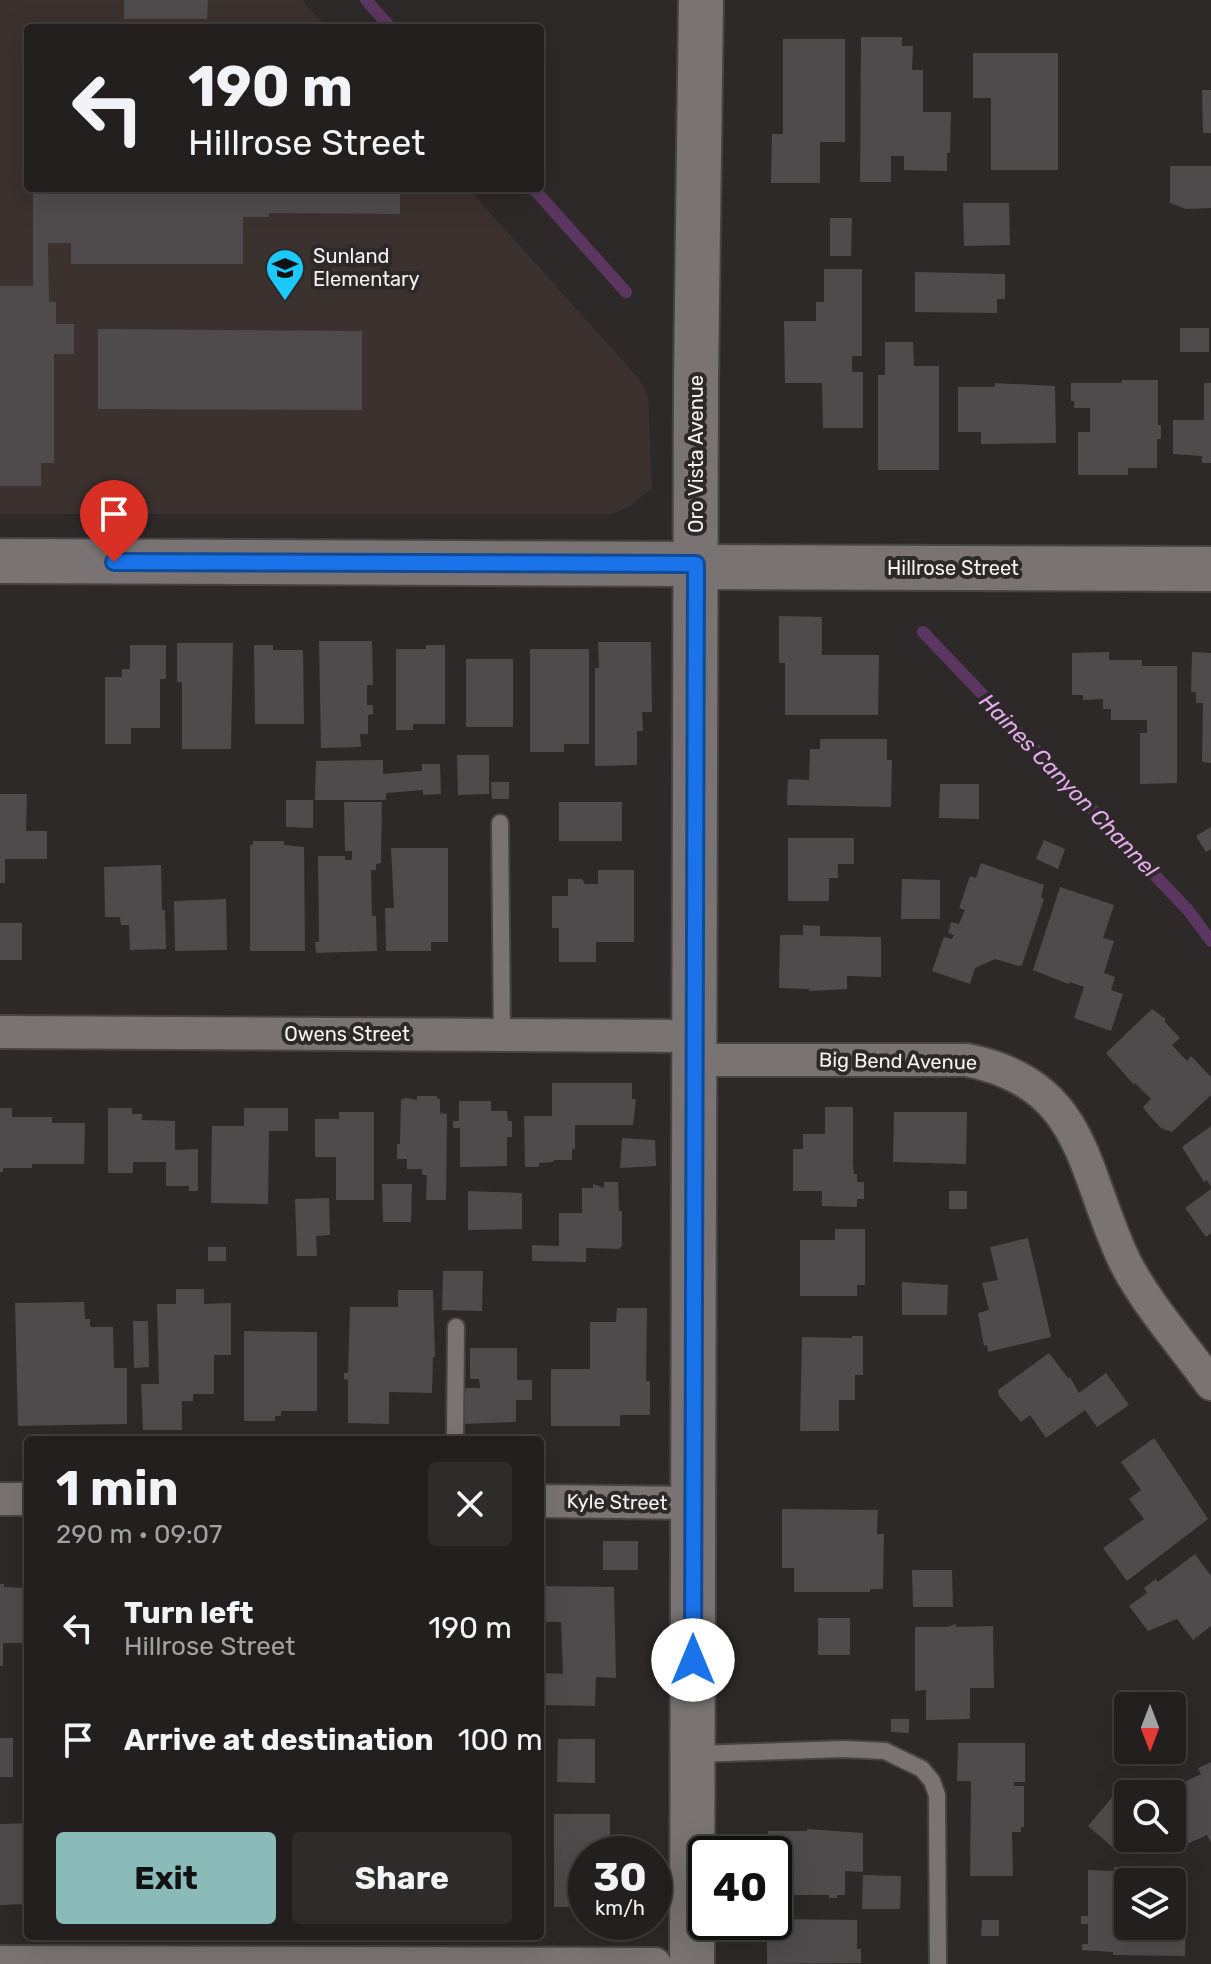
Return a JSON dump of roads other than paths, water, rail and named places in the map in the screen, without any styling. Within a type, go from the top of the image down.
[{"type":"street","name":"Oro Vista Avenue","points":[[692,1964],[696,566],[701,0]]},
{"type":"street","name":"Hillrose Street","points":[[0,561],[1211,569]]},
{"type":"street","name":"Owens Street","points":[[0,1032],[502,1034],[694,1048]]},
{"type":"street","name":"Big Bend Avenue","points":[[694,1048],[967,1060],[989,1064],[1028,1082],[1046,1096],[1073,1130],[1118,1245],[1136,1281],[1211,1384]]},
{"type":"street","points":[[0,1499],[24,1499]]},
{"type":"street","name":"Kyle Street","points":[[544,1501],[694,1503]]},
{"type":"street","points":[[0,1962],[655,1964]]},
{"type":"lane","points":[[500,823],[502,1034]]},
{"type":"lane","points":[[455,1436],[456,1327]]},
{"type":"lane","points":[[692,1754],[844,1749],[885,1751],[922,1769],[932,1781],[937,1795],[938,1964]]},
{"type":"waterway","name":"Haines Canyon Channel","points":[[366,0],[387,24]]},
{"type":"waterway","name":"Haines Canyon Channel","points":[[537,192],[626,292]]},
{"type":"waterway","name":"Haines Canyon Channel","points":[[923,632],[1188,910],[1211,941]]},
{"type":"place","name":"Sunland Elementary","points":[[285,302]]}]
